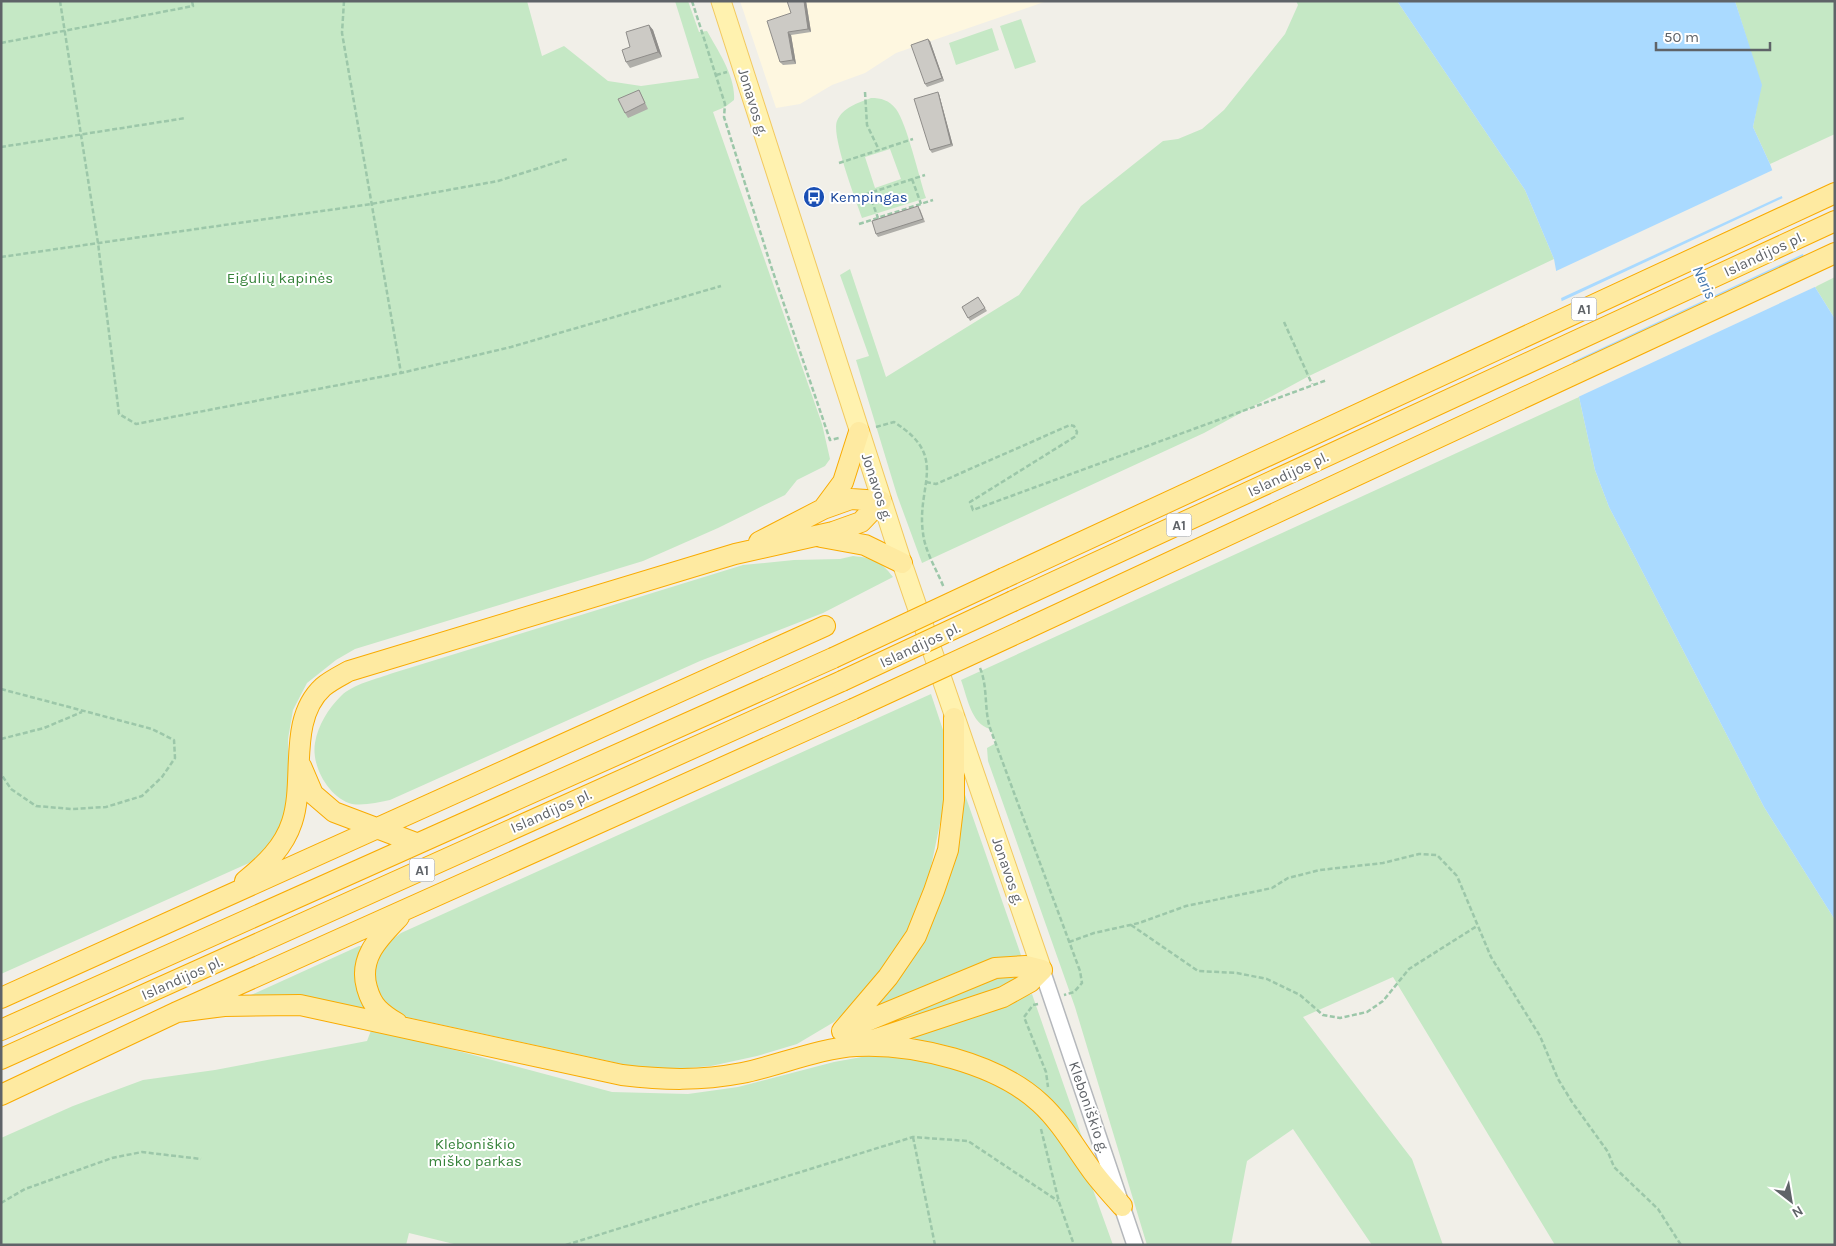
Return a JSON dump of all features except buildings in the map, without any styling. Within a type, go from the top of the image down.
[{"type":"highway","name":"Islandijos pl.","points":[[1,1030],[833,658],[1835,194]]},
{"type":"highway","name":"Islandijos pl.","points":[[1,1059],[842,681],[1835,221]]},
{"type":"highway","points":[[1,1095],[177,1012],[853,709],[1835,253]]},
{"type":"highway","points":[[823,509],[843,482],[859,432]]},
{"type":"highway","points":[[735,554],[823,509],[851,499],[882,501]]},
{"type":"highway","points":[[224,897],[260,869],[287,835],[296,812],[301,730],[309,707],[322,688],[349,671],[735,554],[816,537],[861,522],[882,501]]},
{"type":"highway","points":[[816,537],[865,545],[902,563]]},
{"type":"highway","points":[[1,998],[825,626]]},
{"type":"highway","points":[[849,1038],[916,936],[948,850],[954,800],[954,718]]},
{"type":"highway","points":[[300,764],[314,794],[334,812],[416,843]]},
{"type":"highway","points":[[346,817],[364,819],[419,809]]},
{"type":"highway","points":[[398,1024],[377,1008],[370,997],[365,982],[365,968],[376,941],[407,909]]},
{"type":"highway","points":[[177,1012],[224,1006],[300,1005],[398,1024],[622,1075],[682,1081],[742,1073],[793,1059],[849,1038],[995,968],[1026,966],[1042,970]]},
{"type":"highway","points":[[849,1038],[1003,997],[1030,982],[1042,970]]},
{"type":"highway","points":[[849,1038],[939,1055],[977,1066],[1007,1079],[1042,1104],[1122,1206]]},
{"type":"main road","name":"Jonavos g.","points":[[721,1],[902,563],[1042,970]]},
{"type":"street","name":"Kleboniškio g.","points":[[1042,970],[1135,1245]]},
{"type":"path","points":[[60,1],[98,243],[120,414],[136,424],[401,373],[511,347],[722,286]]},
{"type":"path","points":[[1,43],[193,6],[192,1]]},
{"type":"path","points":[[344,1],[342,33],[401,373]]},
{"type":"path","points":[[692,1],[726,104],[724,117],[771,266],[824,419]]},
{"type":"path","points":[[865,92],[867,125],[879,150]]},
{"type":"path","points":[[1,147],[186,118]]},
{"type":"path","points":[[839,163],[913,139]]},
{"type":"path","points":[[1,257],[372,204],[498,180],[567,159]]},
{"type":"path","points":[[851,199],[925,175]]},
{"type":"path","points":[[912,179],[921,204]]},
{"type":"path","points":[[869,193],[878,218]]},
{"type":"path","points":[[859,224],[933,200]]},
{"type":"path","points":[[1284,322],[1312,384]]},
{"type":"path","points":[[926,482],[936,484],[1070,425],[1074,426],[1077,432],[1076,436],[970,502],[973,510],[1265,404],[1312,384],[1328,380]]},
{"type":"path","points":[[1,689],[152,729],[174,740],[175,758],[162,777],[142,796],[106,807],[72,809],[36,806],[11,789],[1,774]]},
{"type":"path","points":[[1,739],[44,728],[84,712]]},
{"type":"path","points":[[1069,942],[1186,906],[1272,888],[1288,878],[1320,870],[1383,863],[1419,854],[1438,856],[1457,876],[1491,957],[1540,1036],[1558,1079],[1572,1102],[1608,1152],[1614,1167],[1658,1209],[1681,1245]]},
{"type":"path","points":[[1130,924],[1198,971],[1237,974],[1267,979],[1300,995],[1323,1015],[1340,1018],[1368,1012],[1383,1001],[1408,969],[1477,926]]},
{"type":"path","points":[[914,1137],[935,1245]]},
{"type":"path","points":[[566,1245],[914,1137],[968,1141],[1059,1202]]},
{"type":"path","points":[[1,1203],[25,1189],[112,1158],[142,1152],[201,1159]]},
{"type":"shaded area","points":[[740,1],[1047,1],[896,53],[865,73],[832,85],[800,104],[776,108]]},
{"type":"green space","name":"Eigulių kapinės","points":[[1,1],[527,1],[542,56],[564,46],[608,81],[641,86],[699,78],[675,1],[688,1],[699,32],[707,31],[725,64],[732,82],[734,100],[725,107],[713,112],[822,424],[830,459],[825,466],[797,480],[785,495],[718,528],[643,561],[355,649],[336,660],[307,683],[293,710],[288,739],[289,796],[279,829],[267,848],[249,863],[1,974]]},
{"type":"green space","points":[[1296,1],[1397,1],[1525,190],[1554,259],[1309,376],[1204,433],[922,563],[897,495],[856,360],[869,356],[840,275],[850,269],[886,377],[1019,295],[1081,206],[1163,141],[1178,139],[1202,129],[1224,110],[1285,34],[1298,5]]},
{"type":"green space","points":[[1735,1],[1835,1],[1835,134],[1770,164],[1753,127],[1761,85]]},
{"type":"green space","points":[[1021,19],[1036,62],[1015,69],[1000,26]]},
{"type":"green space","points":[[992,28],[999,50],[956,65],[949,43]]},
{"type":"green space","points":[[871,98],[891,103],[900,116],[926,198],[862,218],[841,154],[836,129],[837,121],[843,112],[851,106]],"holes":[[[890,149],[901,179],[875,188],[865,157]]]},
{"type":"green space","points":[[1835,277],[1835,319],[1815,287]]},
{"type":"green space","points":[[1579,397],[1595,470],[1609,507],[1764,807],[1835,920],[1835,1245],[1555,1245],[1393,977],[1303,1017],[1412,1159],[1443,1245],[1372,1245],[1293,1129],[1247,1161],[1231,1245],[1147,1245],[1075,1007],[988,761],[987,748],[996,743],[990,729],[974,716],[961,680]]},
{"type":"green space","points":[[853,556],[876,561],[893,577],[823,613],[700,661],[390,800],[371,804],[352,804],[344,801],[329,788],[319,771],[314,752],[316,736],[321,724],[332,706],[341,696],[359,685],[743,565],[794,560],[840,559]]},
{"type":"green space","points":[[931,694],[948,745],[944,804],[926,891],[910,932],[863,996],[834,1022],[797,1044],[757,1056],[711,1066],[665,1070],[631,1066],[406,1017],[382,999],[376,988],[374,977],[375,965],[380,954],[401,933]]},
{"type":"green space","points":[[963,789],[1022,958],[866,1016],[926,931],[941,901],[953,859]]},
{"type":"green space","points":[[359,946],[362,949],[369,1010],[251,997],[251,995]]},
{"type":"green space","points":[[1005,972],[1023,975],[1018,983],[896,1023],[893,1019]]},
{"type":"green space","points":[[1032,994],[1085,1146],[1060,1115],[896,1038]]},
{"type":"green space","name":"Kleboniškio miško parkas","points":[[372,1028],[612,1092],[688,1094],[738,1087],[834,1062],[878,1054],[923,1057],[1018,1092],[1043,1114],[1091,1184],[1113,1245],[458,1245],[409,1233],[406,1245],[1,1245],[1,1138],[73,1106],[143,1080],[215,1070],[367,1041]]},
{"type":"water","name":"Neris","points":[[1397,1],[1735,1],[1762,85],[1753,127],[1770,164],[1815,287],[1835,319],[1835,920],[1764,807],[1609,507],[1595,470],[1579,397],[1554,259],[1525,190]]},
{"type":"pier","points":[[1775,169],[1784,195],[1559,299],[1554,272]]},
{"type":"pier","points":[[1785,197],[1805,253],[1570,363],[1560,302]]},
{"type":"pier","points":[[1806,256],[1817,286],[1576,398],[1571,365]]},
{"type":"place","name":"Kempingas","points":[[814,197]]}]
